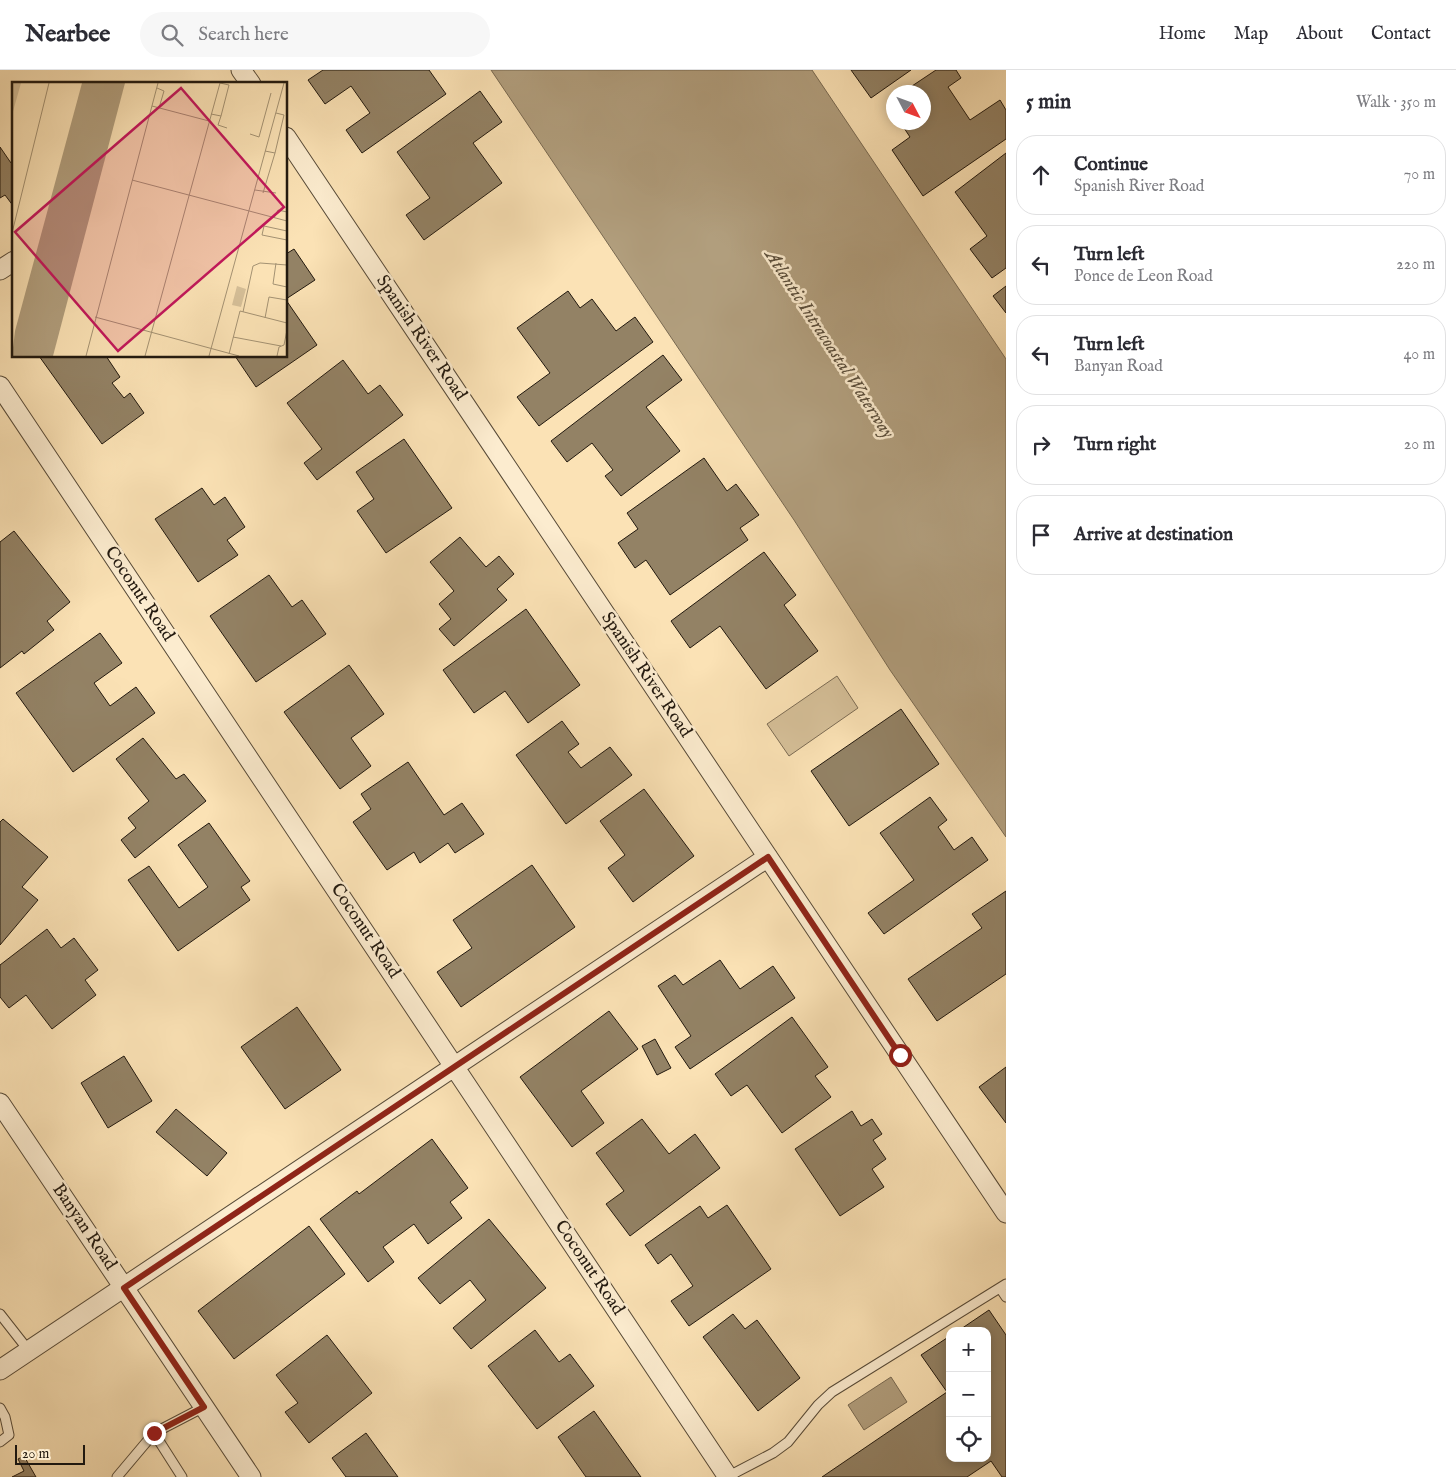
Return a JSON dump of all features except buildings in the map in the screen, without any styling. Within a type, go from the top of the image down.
[{"type":"street","points":[[241,70],[250,82]]},
{"type":"street","name":"Spanish River Road","points":[[288,140],[1006,1213]]},
{"type":"street","points":[[0,270],[12,262]]},
{"type":"street","name":"Coconut Road","points":[[0,386],[728,1477]]},
{"type":"street","points":[[0,1370],[768,857]]},
{"type":"street","name":"Banyan Road","points":[[0,1103],[251,1477]]},
{"type":"lane","points":[[728,1477],[773,1453],[788,1442],[818,1405],[832,1392],[1003,1286],[1006,1297]]},
{"type":"lane","points":[[0,1314],[29,1351]]},
{"type":"lane","points":[[117,1477],[154,1433],[204,1407]]},
{"type":"lane","points":[[0,1408],[5,1417],[9,1435],[0,1442]]},
{"type":"lane","points":[[154,1433],[182,1477]]},
{"type":"shaded area","points":[[837,676],[858,708],[789,756],[767,724]]},
{"type":"water","name":"Atlantic Intracoastal Waterway","points":[[491,70],[812,70],[1006,359],[1006,837],[890,670],[794,520]]},
{"type":"water","points":[[891,1377],[907,1402],[864,1430],[848,1405]]},
{"type":"route","points":[[154,1433],[204,1407],[124,1288],[288,1176],[768,857],[900,1055]]}]
